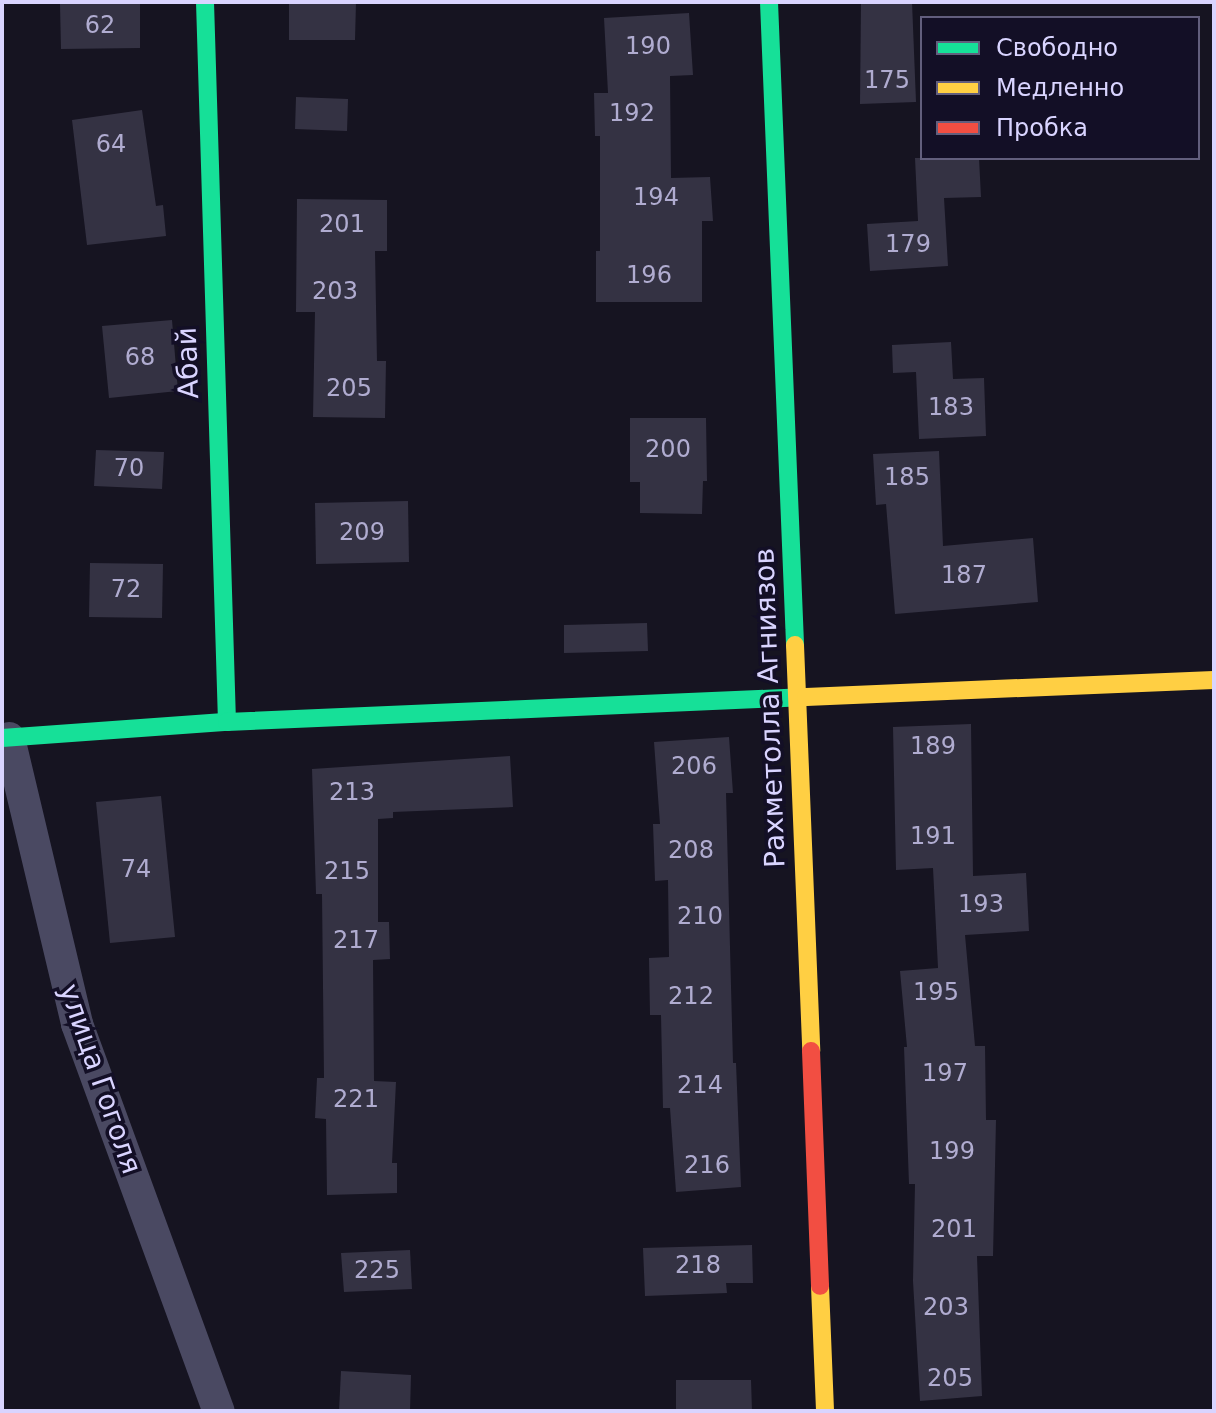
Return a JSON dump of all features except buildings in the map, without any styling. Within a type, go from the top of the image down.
[{"type":"main road","name":"Абай","points":[[205,2],[227,722]]},
{"type":"main road","name":"Рахметолла Агниязов","points":[[769,2],[825,1411]]},
{"type":"main road","points":[[5,738],[227,722],[1214,680]]},
{"type":"street","name":"улица Гоголя","points":[[5,738],[77,1024],[219,1411]]},
{"type":"traffic: fast","points":[[205,2],[227,722]]},
{"type":"traffic: fast","points":[[769,2],[795,645]]},
{"type":"traffic: fast","points":[[2,738],[227,722],[806,697]]},
{"type":"traffic: slow","points":[[795,645],[811,1051]]},
{"type":"traffic: slow","points":[[806,697],[1214,680]]},
{"type":"traffic: slow","points":[[820,1286],[825,1411]]},
{"type":"traffic: jam","points":[[811,1051],[820,1286]]}]
